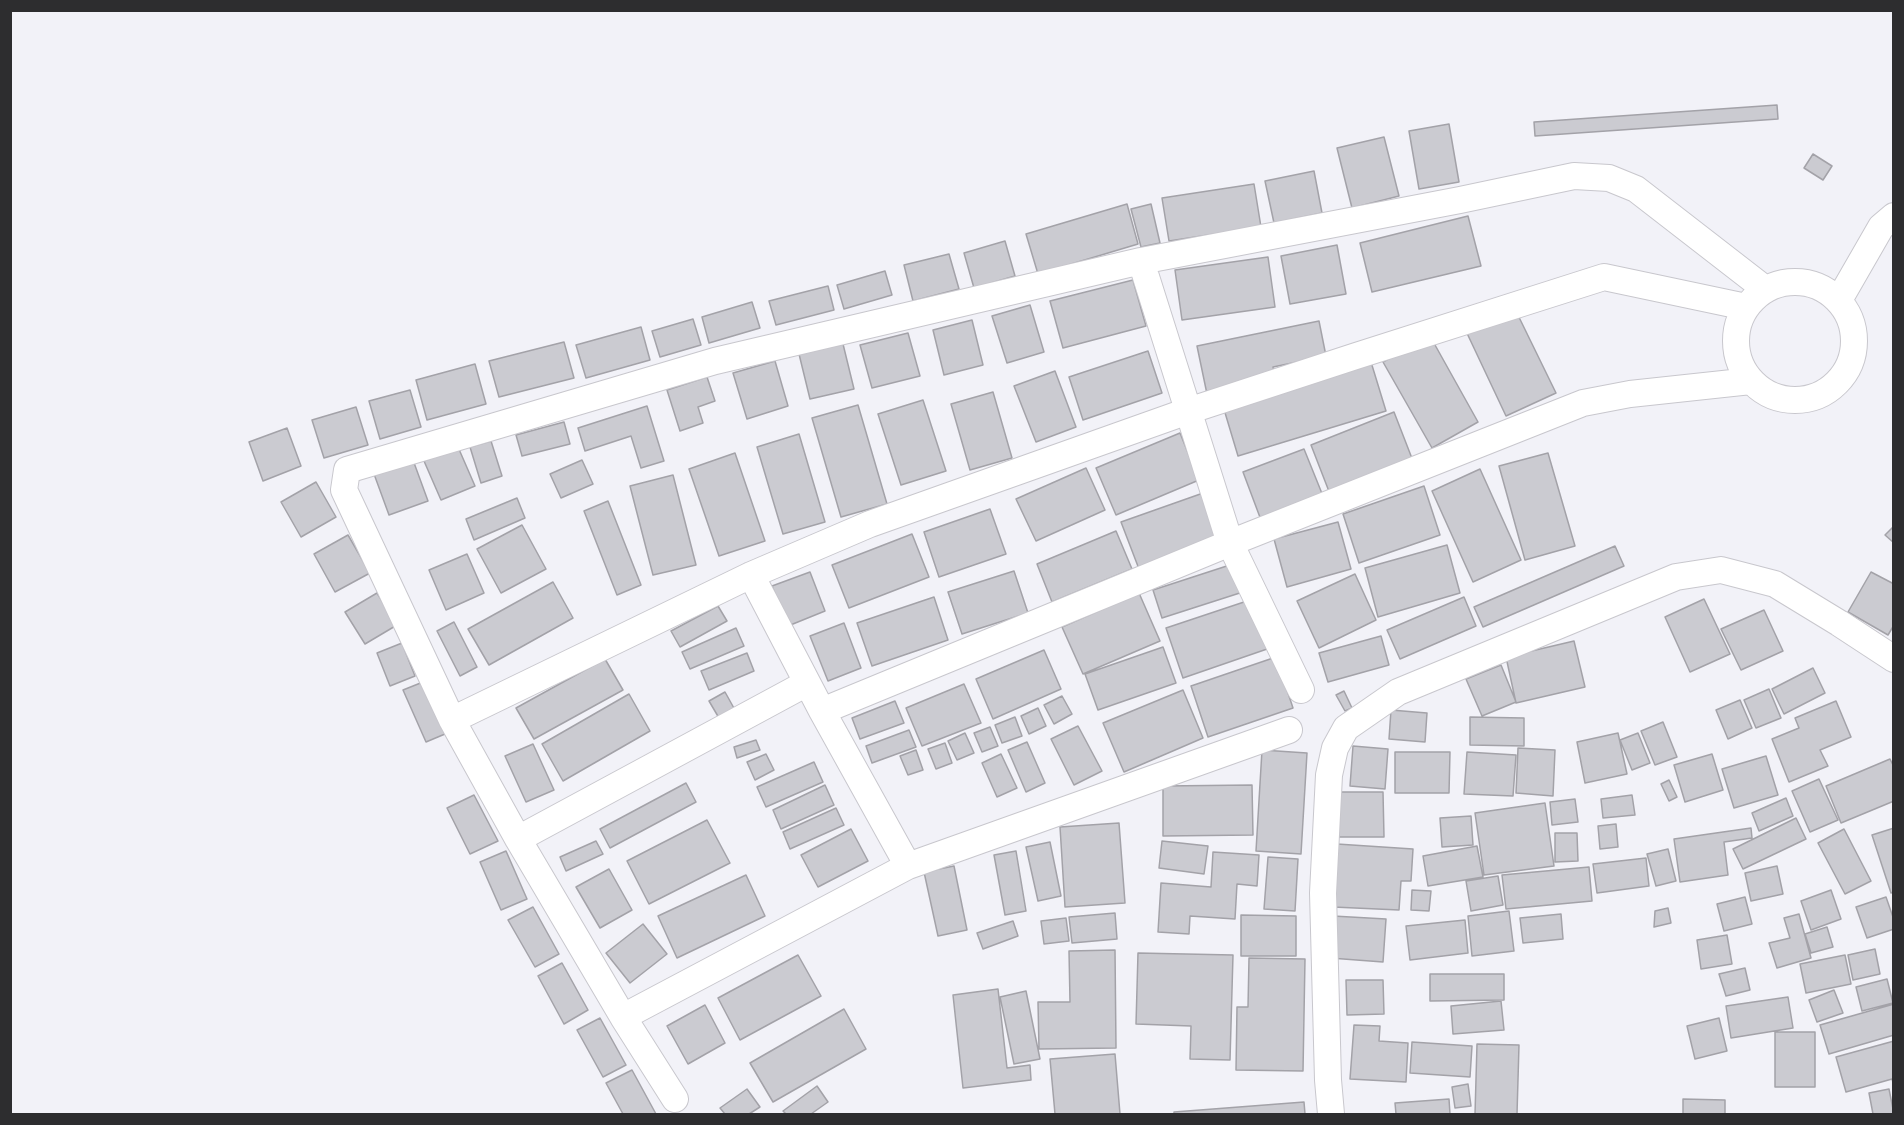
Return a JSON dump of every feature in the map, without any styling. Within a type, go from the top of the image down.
[{"type":"street","points":[[675,1099],[623,1017],[518,839],[452,720],[344,490],[347,470],[715,361],[1141,261],[1574,176],[1609,178],[1636,189],[1765,289]]},
{"type":"street","points":[[1839,300],[1881,227],[1893,216]]},
{"type":"street","points":[[1141,261],[1230,543],[1301,690]]},
{"type":"street","points":[[452,720],[751,575],[870,524],[1188,411],[1604,278],[1746,307]]},
{"type":"street","points":[[1791,281],[1817,285],[1839,300],[1852,323],[1854,350],[1844,374],[1825,392],[1799,400],[1773,396],[1751,381],[1737,358],[1736,332],[1746,307],[1765,289],[1791,281]]},
{"type":"street","points":[[822,711],[1230,543],[1583,404],[1630,393],[1751,381]]},
{"type":"street","points":[[1331,1114],[1323,893],[1329,775],[1335,748],[1346,728],[1398,692],[1676,577],[1721,570],[1775,584],[1839,622],[1893,659]]},
{"type":"street","points":[[751,575],[822,711],[908,866]]},
{"type":"street","points":[[518,839],[807,683]]},
{"type":"street","points":[[623,1017],[908,866],[1289,730]]},
{"type":"building","points":[[1777,105],[1778,119],[1535,136],[1534,122]]},
{"type":"building","points":[[1449,124],[1459,182],[1419,189],[1409,131]]},
{"type":"building","points":[[1384,137],[1399,196],[1352,208],[1337,148]]},
{"type":"building","points":[[1813,154],[1832,166],[1823,180],[1804,168]]},
{"type":"building","points":[[1314,171],[1322,213],[1274,223],[1265,181]]},
{"type":"building","points":[[1254,184],[1261,227],[1169,241],[1162,198]]},
{"type":"building","points":[[1127,204],[1138,244],[1038,274],[1026,234]]},
{"type":"building","points":[[1151,204],[1160,243],[1141,247],[1131,209]]},
{"type":"building","points":[[1468,216],[1481,266],[1372,292],[1360,243]]},
{"type":"building","points":[[1005,241],[1015,276],[974,288],[964,253]]},
{"type":"building","points":[[1337,245],[1346,294],[1290,304],[1281,256]]},
{"type":"building","points":[[949,254],[959,289],[913,301],[904,265]]},
{"type":"building","points":[[1268,257],[1275,307],[1182,320],[1175,270]]},
{"type":"building","points":[[885,271],[892,295],[844,309],[837,285]]},
{"type":"building","points":[[1133,280],[1146,326],[1063,348],[1050,301]]},
{"type":"building","points":[[828,286],[834,310],[776,325],[769,301]]},
{"type":"building","points":[[752,302],[760,328],[709,343],[702,317]]},
{"type":"building","points":[[1030,305],[1044,352],[1007,363],[992,316]]},
{"type":"building","points":[[1514,307],[1556,393],[1506,416],[1465,329]]},
{"type":"building","points":[[693,319],[701,345],[660,357],[652,331]]},
{"type":"building","points":[[972,320],[983,365],[944,375],[933,330]]},
{"type":"building","points":[[1319,321],[1326,356],[1273,367],[1275,380],[1207,394],[1197,346]]},
{"type":"building","points":[[641,327],[650,360],[586,378],[576,345]]},
{"type":"building","points":[[908,333],[920,376],[872,388],[860,345]]},
{"type":"building","points":[[1430,336],[1478,422],[1432,448],[1383,362]]},
{"type":"building","points":[[564,342],[574,378],[499,397],[489,361]]},
{"type":"building","points":[[843,344],[854,389],[810,399],[799,354]]},
{"type":"building","points":[[1148,351],[1162,393],[1083,420],[1069,377]]},
{"type":"building","points":[[775,361],[788,406],[747,419],[733,373]]},
{"type":"building","points":[[1371,362],[1386,411],[1238,456],[1223,406]]},
{"type":"building","points":[[475,364],[486,404],[427,420],[416,380]]},
{"type":"building","points":[[1055,371],[1076,427],[1036,442],[1014,386]]},
{"type":"building","points":[[707,377],[715,401],[698,407],[703,423],[680,431],[667,390]]},
{"type":"building","points":[[410,390],[421,427],[380,439],[369,401]]},
{"type":"building","points":[[993,392],[1012,458],[970,470],[951,404]]},
{"type":"building","points":[[923,400],[946,471],[901,485],[878,414]]},
{"type":"building","points":[[858,405],[887,504],[841,517],[812,418]]},
{"type":"building","points":[[647,406],[664,461],[641,468],[631,436],[585,451],[578,428]]},
{"type":"building","points":[[356,407],[368,445],[324,458],[312,420]]},
{"type":"building","points":[[1394,412],[1413,461],[1330,494],[1311,445]]},
{"type":"building","points":[[564,422],[570,444],[522,456],[516,435]]},
{"type":"building","points":[[287,428],[301,466],[263,481],[249,442]]},
{"type":"building","points":[[1180,433],[1199,480],[1116,515],[1096,468]]},
{"type":"building","points":[[799,434],[825,522],[783,534],[757,447]]},
{"type":"building","points":[[491,441],[502,476],[481,483],[470,447]]},
{"type":"building","points":[[458,447],[475,486],[441,500],[424,461]]},
{"type":"building","points":[[1304,449],[1323,496],[1261,520],[1243,472]]},
{"type":"building","points":[[735,453],[765,541],[719,556],[689,469]]},
{"type":"building","points":[[1548,453],[1575,546],[1525,560],[1499,466]]},
{"type":"building","points":[[413,460],[428,501],[389,515],[374,474]]},
{"type":"building","points":[[582,460],[593,484],[561,498],[550,474]]},
{"type":"building","points":[[1086,468],[1105,510],[1036,541],[1016,499]]},
{"type":"building","points":[[1480,469],[1521,560],[1473,582],[1432,491]]},
{"type":"building","points":[[673,475],[696,565],[653,575],[630,486]]},
{"type":"building","points":[[316,482],[336,517],[301,537],[281,502]]},
{"type":"building","points":[[1424,486],[1440,535],[1359,563],[1343,514]]},
{"type":"building","points":[[1206,492],[1223,540],[1139,569],[1121,522]]},
{"type":"building","points":[[517,498],[525,518],[474,540],[466,519]]},
{"type":"building","points":[[608,501],[641,585],[617,595],[584,511]]},
{"type":"building","points":[[990,509],[1006,554],[939,577],[924,532]]},
{"type":"building","points":[[1338,522],[1351,569],[1287,587],[1274,539]]},
{"type":"building","points":[[522,525],[546,569],[501,593],[477,549]]},
{"type":"building","points":[[1894,526],[1894,543],[1885,535]]},
{"type":"building","points":[[1116,531],[1132,569],[1052,602],[1037,564]]},
{"type":"building","points":[[912,534],[929,577],[849,608],[832,565]]},
{"type":"building","points":[[348,535],[370,573],[335,592],[314,554]]},
{"type":"building","points":[[1447,545],[1460,593],[1378,617],[1365,568]]},
{"type":"building","points":[[1615,546],[1624,566],[1483,627],[1474,607]]},
{"type":"building","points":[[467,554],[484,593],[446,610],[429,570]]},
{"type":"building","points":[[1236,563],[1246,591],[1162,618],[1153,590]]},
{"type":"building","points":[[1014,571],[1028,613],[962,634],[948,592]]},
{"type":"building","points":[[810,572],[825,611],[788,626],[772,586]]},
{"type":"building","points":[[1871,572],[1894,584],[1894,625],[1888,635],[1848,612]]},
{"type":"building","points":[[1355,574],[1376,620],[1319,648],[1297,601]]},
{"type":"building","points":[[553,582],[573,618],[489,665],[468,629]]},
{"type":"building","points":[[377,593],[397,625],[365,644],[345,612]]},
{"type":"building","points":[[1139,593],[1160,641],[1083,674],[1062,627]]},
{"type":"building","points":[[934,597],[948,640],[872,666],[857,623]]},
{"type":"building","points":[[1464,597],[1476,626],[1400,659],[1387,630]]},
{"type":"building","points":[[1253,599],[1270,648],[1183,678],[1166,628]]},
{"type":"building","points":[[1704,599],[1730,654],[1690,672],[1665,617]]},
{"type":"building","points":[[718,606],[727,621],[680,647],[671,631]]},
{"type":"building","points":[[1764,610],[1783,651],[1741,670],[1721,629]]},
{"type":"building","points":[[454,622],[477,667],[460,676],[437,631]]},
{"type":"building","points":[[844,623],[861,668],[828,681],[810,636]]},
{"type":"building","points":[[736,628],[744,646],[690,669],[682,652]]},
{"type":"building","points":[[1381,636],[1389,665],[1328,682],[1319,653]]},
{"type":"building","points":[[1574,641],[1585,687],[1516,703],[1506,657]]},
{"type":"building","points":[[402,643],[415,676],[390,686],[377,653]]},
{"type":"building","points":[[1163,647],[1176,683],[1098,710],[1085,674]]},
{"type":"building","points":[[1044,650],[1061,689],[993,719],[976,679]]},
{"type":"building","points":[[747,653],[754,671],[709,690],[701,671]]},
{"type":"building","points":[[1276,657],[1293,708],[1208,737],[1191,686]]},
{"type":"building","points":[[605,659],[623,690],[534,739],[516,708]]},
{"type":"building","points":[[1501,665],[1516,702],[1482,716],[1466,679]]},
{"type":"building","points":[[1813,668],[1825,693],[1784,714],[1772,689]]},
{"type":"building","points":[[423,682],[445,734],[426,742],[403,690]]},
{"type":"building","points":[[964,684],[981,723],[922,746],[906,708]]},
{"type":"building","points":[[1769,689],[1781,718],[1756,728],[1744,700]]},
{"type":"building","points":[[1183,690],[1203,738],[1124,772],[1103,723]]},
{"type":"building","points":[[1344,691],[1352,708],[1345,711],[1336,695]]},
{"type":"building","points":[[725,692],[735,710],[719,718],[709,701]]},
{"type":"building","points":[[629,694],[650,731],[563,781],[542,744]]},
{"type":"building","points":[[1062,696],[1072,714],[1054,724],[1044,705]]},
{"type":"building","points":[[1740,700],[1752,728],[1728,739],[1716,710]]},
{"type":"building","points":[[895,701],[904,723],[860,739],[852,718]]},
{"type":"building","points":[[1836,701],[1851,737],[1820,750],[1828,766],[1789,782],[1772,739],[1799,728],[1795,718]]},
{"type":"building","points":[[1038,708],[1046,726],[1029,734],[1021,716]]},
{"type":"building","points":[[1391,710],[1427,713],[1425,742],[1389,739]]},
{"type":"building","points":[[1015,717],[1022,736],[1002,743],[995,725]]},
{"type":"building","points":[[1470,717],[1524,718],[1524,746],[1470,745]]},
{"type":"building","points":[[1663,722],[1677,757],[1655,765],[1641,731]]},
{"type":"building","points":[[1078,726],[1102,771],[1074,785],[1051,739]]},
{"type":"building","points":[[990,727],[998,746],[982,752],[974,733]]},
{"type":"building","points":[[909,730],[916,747],[872,763],[866,746]]},
{"type":"building","points":[[965,733],[974,753],[957,760],[948,741]]},
{"type":"building","points":[[1618,733],[1627,774],[1585,783],[1577,742]]},
{"type":"building","points":[[1638,733],[1650,763],[1632,770],[1620,740]]},
{"type":"building","points":[[756,740],[760,750],[737,758],[734,747]]},
{"type":"building","points":[[1027,742],[1045,783],[1026,792],[1008,750]]},
{"type":"building","points":[[945,743],[952,763],[936,769],[928,749]]},
{"type":"building","points":[[533,744],[554,790],[526,802],[505,756]]},
{"type":"building","points":[[1353,746],[1388,749],[1385,789],[1350,786]]},
{"type":"building","points":[[1518,748],[1555,750],[1553,796],[1516,793]]},
{"type":"building","points":[[916,750],[923,770],[908,775],[900,756]]},
{"type":"building","points":[[1262,750],[1307,753],[1301,854],[1256,851]]},
{"type":"building","points":[[1395,752],[1450,752],[1449,793],[1395,793]]},
{"type":"building","points":[[1467,752],[1516,755],[1513,796],[1464,794]]},
{"type":"building","points":[[766,754],[774,770],[755,780],[747,762]]},
{"type":"building","points":[[1001,754],[1017,788],[997,797],[982,763]]},
{"type":"building","points":[[1712,754],[1723,790],[1685,802],[1674,765]]},
{"type":"building","points":[[1766,756],[1778,795],[1734,808],[1722,769]]},
{"type":"building","points":[[1890,759],[1894,767],[1894,801],[1841,823],[1826,786]]},
{"type":"building","points":[[814,762],[823,782],[766,807],[757,787]]},
{"type":"building","points":[[1819,779],[1838,820],[1810,832],[1792,791]]},
{"type":"building","points":[[1669,780],[1677,797],[1669,801],[1661,784]]},
{"type":"building","points":[[686,783],[696,802],[610,848],[600,829]]},
{"type":"building","points":[[825,785],[834,805],[781,829],[773,810]]},
{"type":"building","points":[[1252,785],[1253,835],[1163,836],[1163,786]]},
{"type":"building","points":[[1338,792],[1383,792],[1384,837],[1339,837]]},
{"type":"building","points":[[474,795],[498,841],[470,854],[447,808]]},
{"type":"building","points":[[1632,795],[1635,815],[1603,818],[1601,799]]},
{"type":"building","points":[[1786,798],[1793,816],[1759,831],[1752,813]]},
{"type":"building","points":[[1575,799],[1578,822],[1552,825],[1550,802]]},
{"type":"building","points":[[1545,803],[1554,866],[1484,875],[1475,813]]},
{"type":"building","points":[[836,808],[844,825],[790,849],[783,832]]},
{"type":"building","points":[[1471,816],[1473,845],[1442,847],[1440,818]]},
{"type":"building","points":[[1796,818],[1806,839],[1743,869],[1733,849]]},
{"type":"building","points":[[707,820],[730,863],[649,904],[627,861]]},
{"type":"building","points":[[1119,823],[1125,903],[1065,907],[1060,827]]},
{"type":"building","points":[[1616,824],[1618,847],[1600,849],[1598,826]]},
{"type":"building","points":[[1751,828],[1752,838],[1724,842],[1728,875],[1680,882],[1674,839]]},
{"type":"building","points":[[1894,828],[1894,892],[1891,893],[1872,835]]},
{"type":"building","points":[[851,829],[868,861],[818,887],[801,855]]},
{"type":"building","points":[[1844,829],[1871,881],[1845,894],[1818,843]]},
{"type":"building","points":[[1555,833],[1577,833],[1578,861],[1555,862]]},
{"type":"building","points":[[596,841],[603,854],[566,871],[560,857]]},
{"type":"building","points":[[1162,841],[1208,846],[1204,874],[1159,868]]},
{"type":"building","points":[[1050,842],[1061,896],[1038,901],[1026,847]]},
{"type":"building","points":[[1337,844],[1413,849],[1411,881],[1401,881],[1399,910],[1333,907]]},
{"type":"building","points":[[1477,846],[1483,877],[1428,886],[1423,856]]},
{"type":"building","points":[[1668,849],[1676,881],[1656,886],[1647,854]]},
{"type":"building","points":[[506,851],[527,899],[501,910],[480,862]]},
{"type":"building","points":[[1016,851],[1026,911],[1005,915],[994,855]]},
{"type":"building","points":[[1213,852],[1259,855],[1257,886],[1237,884],[1235,919],[1190,916],[1189,934],[1158,932],[1161,883],[1211,887]]},
{"type":"building","points":[[1268,857],[1298,859],[1295,911],[1264,909]]},
{"type":"building","points":[[1646,858],[1649,886],[1597,893],[1593,864]]},
{"type":"building","points":[[954,866],[967,930],[938,936],[924,872]]},
{"type":"building","points":[[1777,866],[1783,894],[1751,901],[1745,873]]},
{"type":"building","points":[[1589,867],[1592,901],[1506,909],[1502,875]]},
{"type":"building","points":[[609,869],[632,910],[600,928],[576,887]]},
{"type":"building","points":[[746,875],[765,916],[677,958],[658,916]]},
{"type":"building","points":[[1498,876],[1503,905],[1471,911],[1466,881]]},
{"type":"building","points":[[1412,890],[1431,891],[1429,911],[1411,910]]},
{"type":"building","points":[[1831,890],[1841,919],[1811,930],[1801,901]]},
{"type":"building","points":[[1745,897],[1752,924],[1724,931],[1717,904]]},
{"type":"building","points":[[1886,897],[1894,920],[1894,929],[1867,938],[1856,907]]},
{"type":"building","points":[[533,907],[559,954],[535,967],[508,920]]},
{"type":"building","points":[[1668,908],[1671,923],[1654,927],[1655,911]]},
{"type":"building","points":[[1509,911],[1514,951],[1472,956],[1468,916]]},
{"type":"building","points":[[1115,913],[1117,939],[1072,943],[1069,917]]},
{"type":"building","points":[[1561,914],[1563,939],[1523,943],[1520,918]]},
{"type":"building","points":[[1799,914],[1811,958],[1777,968],[1769,943],[1790,938],[1784,918]]},
{"type":"building","points":[[1241,915],[1296,916],[1296,956],[1241,956]]},
{"type":"building","points":[[1333,916],[1386,919],[1383,962],[1330,958]]},
{"type":"building","points":[[1066,918],[1069,941],[1044,944],[1041,921]]},
{"type":"building","points":[[1465,920],[1468,953],[1410,960],[1406,926]]},
{"type":"building","points":[[1013,921],[1018,936],[983,949],[977,933]]},
{"type":"building","points":[[643,924],[667,954],[630,983],[606,953]]},
{"type":"building","points":[[1827,927],[1833,947],[1811,953],[1805,934]]},
{"type":"building","points":[[1727,935],[1732,964],[1701,969],[1697,940]]},
{"type":"building","points":[[1875,949],[1880,974],[1853,980],[1848,955]]},
{"type":"building","points":[[1115,950],[1116,1048],[1039,1049],[1038,1002],[1070,1002],[1069,951]]},
{"type":"building","points":[[1138,953],[1233,955],[1230,1060],[1190,1059],[1191,1026],[1136,1024]]},
{"type":"building","points":[[798,955],[821,996],[740,1040],[718,998]]},
{"type":"building","points":[[1845,955],[1851,984],[1806,993],[1800,964]]},
{"type":"building","points":[[1249,958],[1305,959],[1303,1071],[1236,1070],[1237,1007],[1248,1007]]},
{"type":"building","points":[[562,963],[588,1010],[564,1024],[538,976]]},
{"type":"building","points":[[1745,968],[1750,990],[1726,996],[1719,974]]},
{"type":"building","points":[[1430,974],[1504,974],[1504,1000],[1430,1001]]},
{"type":"building","points":[[1887,979],[1893,1003],[1862,1011],[1856,987]]},
{"type":"building","points":[[1346,980],[1383,980],[1384,1014],[1347,1015]]},
{"type":"building","points":[[998,989],[1007,1068],[1030,1065],[1031,1080],[963,1088],[953,995]]},
{"type":"building","points":[[1834,990],[1843,1013],[1817,1022],[1809,1000]]},
{"type":"building","points":[[1026,991],[1040,1059],[1014,1064],[1000,997]]},
{"type":"building","points":[[1788,997],[1793,1028],[1731,1038],[1726,1006]]},
{"type":"building","points":[[1501,1001],[1504,1030],[1453,1034],[1451,1006]]},
{"type":"building","points":[[1894,1004],[1894,1035],[1829,1054],[1820,1025]]},
{"type":"building","points":[[705,1005],[725,1043],[688,1064],[667,1026]]},
{"type":"building","points":[[844,1009],[866,1049],[773,1102],[750,1063]]},
{"type":"building","points":[[600,1018],[626,1065],[603,1077],[577,1030]]},
{"type":"building","points":[[1719,1018],[1727,1051],[1695,1059],[1687,1026]]},
{"type":"building","points":[[1354,1025],[1380,1026],[1379,1041],[1408,1043],[1406,1082],[1350,1079]]},
{"type":"building","points":[[1775,1032],[1815,1032],[1815,1087],[1775,1087]]},
{"type":"building","points":[[1894,1041],[1894,1086],[1892,1079],[1846,1092],[1836,1057]]},
{"type":"building","points":[[1412,1042],[1472,1046],[1470,1077],[1410,1073]]},
{"type":"building","points":[[1477,1044],[1519,1045],[1517,1114],[1475,1114]]},
{"type":"building","points":[[1115,1054],[1120,1114],[1055,1114],[1050,1059]]},
{"type":"building","points":[[632,1070],[656,1114],[623,1114],[606,1083]]},
{"type":"building","points":[[1468,1084],[1471,1106],[1455,1108],[1452,1087]]},
{"type":"building","points":[[817,1086],[828,1102],[811,1114],[786,1114],[783,1111]]},
{"type":"building","points":[[747,1089],[760,1107],[749,1114],[725,1114],[720,1108]]},
{"type":"building","points":[[1889,1089],[1894,1114],[1873,1114],[1869,1093]]},
{"type":"building","points":[[1449,1099],[1450,1114],[1396,1114],[1395,1103]]},
{"type":"building","points":[[1683,1099],[1725,1100],[1725,1114],[1683,1114]]},
{"type":"building","points":[[1304,1102],[1305,1114],[1174,1114],[1174,1112]]}]
